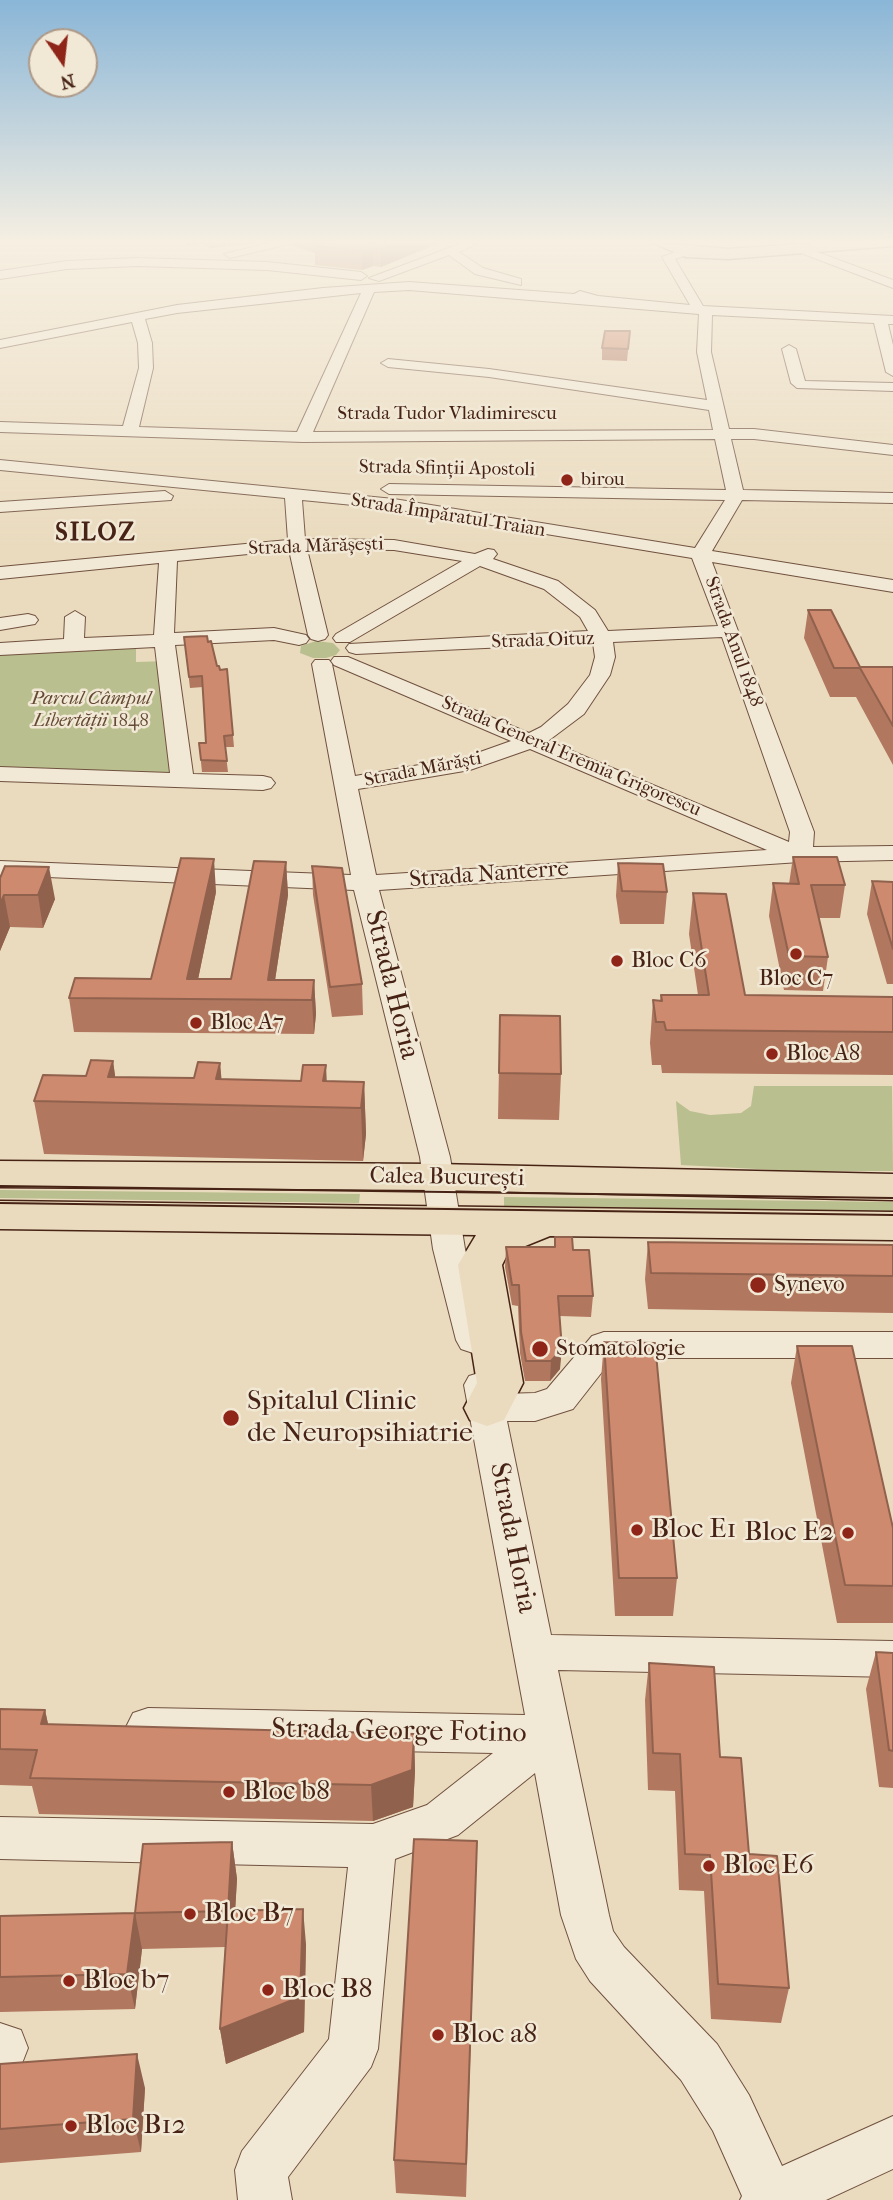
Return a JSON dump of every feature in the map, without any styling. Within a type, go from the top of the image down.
[{"type":"main road","name":"Calea București","points":[[0,1174],[436,1177],[893,1187]]},
{"type":"main road","name":"Calea București","points":[[0,1215],[893,1227]]},
{"type":"main road","points":[[486,1408],[500,1382],[481,1274],[482,1260],[492,1243],[513,1233],[548,1223]]},
{"type":"street","points":[[130,431],[146,369],[145,345]]},
{"type":"street","points":[[303,437],[343,345]]},
{"type":"street","points":[[704,345],[736,496]]},
{"type":"street","points":[[889,345],[893,372]]},
{"type":"street","points":[[789,349],[798,383],[802,385],[893,387]]},
{"type":"street","points":[[388,363],[489,373],[716,405]]},
{"type":"street","name":"Strada Tudor Vladimirescu","points":[[0,427],[303,437],[723,433],[893,450]]},
{"type":"street","name":"Strada Împăratul Traian","points":[[0,465],[394,504],[532,529],[893,586]]},
{"type":"street","name":"Strada Sfinții Apostoli","points":[[0,507],[303,487],[893,498]]},
{"type":"street","points":[[293,495],[309,637],[326,656]]},
{"type":"street","name":"Strada Anul 1848","points":[[736,496],[700,555],[802,832],[800,855]]},
{"type":"street","points":[[309,637],[287,646],[287,655],[326,656],[532,529]]},
{"type":"street","name":"Strada Mărășești","points":[[0,573],[297,544],[394,545],[479,560],[529,576],[568,596],[588,614],[602,638]]},
{"type":"street","points":[[168,557],[164,639],[181,779]]},
{"type":"street","points":[[74,644],[75,617]]},
{"type":"street","points":[[0,624],[28,620]]},
{"type":"street","name":"Strada Oituz","points":[[326,656],[730,631]]},
{"type":"street","points":[[0,649],[274,634],[309,637]]},
{"type":"street","name":"Strada Mărăști","points":[[345,784],[429,772],[503,753],[533,741],[576,709],[590,691],[600,675],[605,657],[602,638]]},
{"type":"street","name":"Strada General Eremia Grigorescu","points":[[326,656],[800,855]]},
{"type":"street","name":"Strada Horia","points":[[326,656],[345,784],[365,883],[435,1157],[449,1249],[470,1322],[585,1915],[593,1942],[607,1964],[699,2062],[731,2113],[770,2199]]},
{"type":"street","points":[[0,774],[263,783]]},
{"type":"street","name":"Strada Nanterre","points":[[0,868],[365,883],[800,855],[893,853]]},
{"type":"street","points":[[486,1408],[535,1407],[560,1399],[604,1345],[892,1348]]},
{"type":"street","points":[[534,1652],[893,1659]]},
{"type":"street","name":"Strada George Fotino","points":[[108,1726],[550,1735]]},
{"type":"street","name":"Strada George Fotino","points":[[0,1838],[373,1846],[442,1820],[550,1735]]},
{"type":"street","points":[[265,2200],[261,2169],[353,2049],[373,1846]]},
{"type":"street","points":[[770,2199],[893,2142]]},
{"type":"green space","name":"Parcul Câmpul Libertății 1848","points":[[136,640],[136,662],[167,661],[182,779],[0,774],[0,649]]},
{"type":"green space","points":[[316,641],[333,643],[340,650],[336,655],[326,658],[313,658],[300,653],[301,646]]},
{"type":"green space","points":[[754,1086],[892,1086],[893,1171],[795,1171],[681,1165],[676,1101],[690,1111],[710,1115],[741,1113],[751,1106]]},
{"type":"green space","points":[[0,1190],[360,1194],[359,1203],[0,1198]]},
{"type":"green space","points":[[504,1197],[893,1202],[893,1211],[504,1206]]},
{"type":"building","points":[[603,345],[628,345],[628,349],[602,348]]},
{"type":"building","points":[[808,610],[831,610],[860,667],[893,667],[893,726],[860,668],[834,668]]},
{"type":"building","points":[[207,636],[208,642],[211,641],[217,666],[220,670],[227,669],[233,735],[224,736],[227,761],[201,760],[199,743],[206,743],[202,676],[189,677],[184,637]]},
{"type":"building","points":[[793,857],[837,857],[845,885],[811,885],[828,957],[789,956],[773,883],[799,884]]},
{"type":"building","points":[[181,858],[214,859],[187,979],[231,979],[254,861],[286,862],[268,980],[314,980],[312,1000],[69,998],[75,978],[151,979]]},
{"type":"building","points":[[618,863],[663,864],[667,892],[622,891]]},
{"type":"building","points":[[5,866],[49,867],[38,895],[4,895],[0,904],[0,878]]},
{"type":"building","points":[[312,866],[342,868],[362,984],[330,987]]},
{"type":"building","points":[[872,881],[893,882],[893,949]]},
{"type":"building","points":[[693,893],[726,894],[745,995],[893,997],[893,1032],[666,1030],[664,1022],[656,1022],[653,1000],[662,1001],[661,995],[709,995]]},
{"type":"building","points":[[500,1015],[560,1016],[561,1074],[499,1073]]},
{"type":"building","points":[[91,1060],[113,1061],[108,1077],[194,1078],[198,1062],[220,1063],[216,1079],[301,1081],[303,1065],[326,1065],[323,1081],[364,1082],[361,1108],[34,1101],[43,1075],[86,1076]]},
{"type":"building","name":"Stomatologie","points":[[555,1237],[572,1237],[573,1250],[589,1250],[593,1296],[558,1296],[562,1349],[551,1361],[526,1361],[521,1332],[519,1285],[512,1285],[506,1247],[555,1247]]},
{"type":"building","points":[[648,1242],[893,1245],[893,1276],[651,1273]]},
{"type":"building","name":"Bloc E1","points":[[604,1342],[655,1343],[677,1578],[619,1578]]},
{"type":"building","name":"Bloc E2","points":[[797,1346],[852,1346],[893,1528],[893,1586],[845,1585]]},
{"type":"building","points":[[876,1652],[893,1653],[893,1751],[889,1750]]},
{"type":"building","name":"Bloc E6","points":[[649,1663],[714,1667],[720,1757],[741,1758],[749,1854],[777,1856],[789,1988],[718,1984],[710,1855],[685,1854],[680,1754],[653,1753]]},
{"type":"building","points":[[0,1709],[45,1710],[41,1724],[414,1734],[412,1770],[371,1785],[30,1778],[37,1750],[0,1749]]},
{"type":"building","name":"Bloc a8","points":[[414,1839],[477,1841],[466,2164],[394,2160]]},
{"type":"building","points":[[232,1842],[228,1911],[135,1913],[143,1844]]},
{"type":"building","points":[[303,1909],[300,1997],[220,2029],[228,1911]]},
{"type":"building","points":[[135,1913],[127,1974],[0,1977],[0,1916]]},
{"type":"building","points":[[137,2054],[133,2119],[0,2129],[0,2064]]},
{"type":"tram line","points":[[0,1186],[893,1198]]},
{"type":"tram line","points":[[0,1203],[893,1215]]},
{"type":"place","name":"birou","points":[[567,480]]},
{"type":"place","name":"Bloc C7","points":[[796,954]]},
{"type":"place","name":"Bloc C6","points":[[617,961]]},
{"type":"place","name":"Bloc A7","points":[[196,1023]]},
{"type":"place","name":"Bloc A8","points":[[772,1054]]},
{"type":"place","name":"Synevo","points":[[758,1285]]},
{"type":"place","name":"Stomatologie","points":[[540,1349]]},
{"type":"place","name":"Spitalul Clinic de Neuropsihiatrie","points":[[231,1418]]},
{"type":"place","name":"Bloc E1","points":[[637,1530]]},
{"type":"place","name":"Bloc E2","points":[[848,1533]]},
{"type":"place","name":"Bloc b8","points":[[229,1792]]},
{"type":"place","name":"Bloc E6","points":[[709,1866]]},
{"type":"place","name":"Bloc B7","points":[[190,1914]]},
{"type":"place","name":"Bloc b7","points":[[69,1981]]},
{"type":"place","name":"Bloc B8","points":[[268,1990]]},
{"type":"place","name":"Bloc a8","points":[[438,2035]]},
{"type":"place","name":"Bloc B12","points":[[71,2126]]},
{"type":"district","name":"SILOZ","points":[[96,534]]}]
